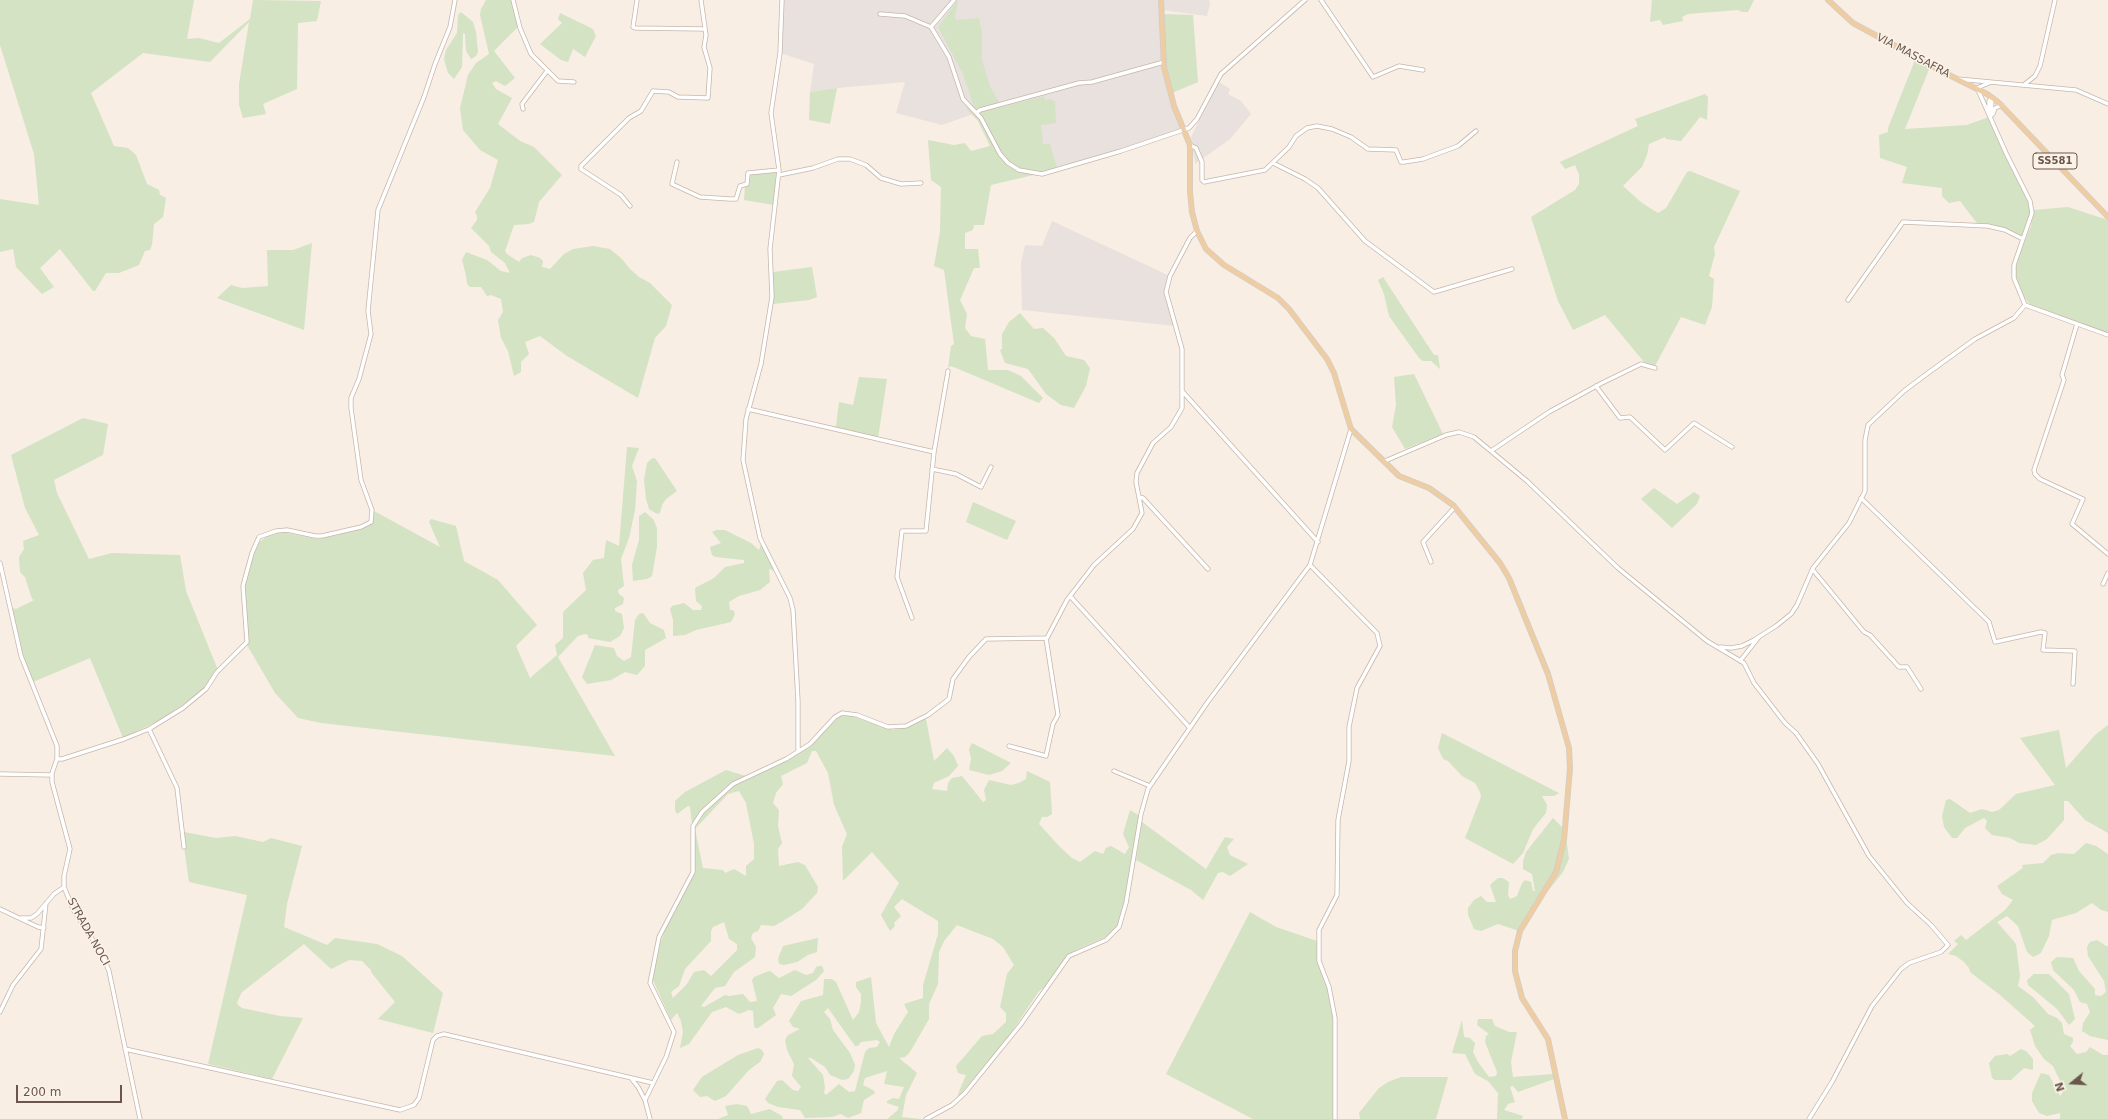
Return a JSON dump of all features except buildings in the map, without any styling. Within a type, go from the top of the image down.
[{"type":"main road","points":[[1161,0],[1164,62],[1174,106],[1190,145],[1190,192],[1197,230],[1206,249],[1214,257],[1278,298],[1289,309],[1327,359],[1334,373],[1351,429],[1385,461],[1398,476],[1429,488],[1455,507],[1500,563],[1509,578],[1548,674],[1569,748],[1570,768],[1562,854],[1556,872],[1520,931],[1514,962],[1517,982],[1522,998],[1548,1039],[1565,1119]]},
{"type":"main road","name":"VIA MASSAFRA","points":[[1828,0],[1853,23],[1976,88],[2002,105]]},
{"type":"main road","name":"SS581","points":[[2002,105],[2108,217]]},
{"type":"street","points":[[57,759],[124,739],[149,729],[183,708],[201,693],[217,672],[247,642],[243,586],[252,553],[259,537],[281,530],[322,536],[361,527],[370,522],[372,510],[361,480],[351,408],[351,398],[359,378],[371,334],[368,311],[378,210],[424,97],[450,27],[455,0]]},
{"type":"street","points":[[513,0],[524,39],[531,54],[547,72],[558,80],[574,82]]},
{"type":"street","points":[[637,0],[633,27],[635,28],[704,29]]},
{"type":"street","points":[[630,206],[621,194],[580,169],[581,166],[631,116],[641,111],[653,90],[669,92],[678,96],[708,98],[710,68],[704,47],[706,42],[701,0]]},
{"type":"street","points":[[782,0],[780,53],[771,113],[779,170],[770,249],[772,297],[761,364],[748,409],[744,431],[744,460],[760,538],[790,598],[793,610],[798,694],[798,751]]},
{"type":"street","points":[[931,27],[954,0]]},
{"type":"street","points":[[880,14],[906,16],[931,27],[949,57],[963,99],[976,113],[1008,163],[1019,170],[1034,174],[1042,174],[1121,151],[1189,128],[1197,119],[1221,74],[1304,0]]},
{"type":"street","points":[[1321,0],[1373,77],[1399,66],[1424,70]]},
{"type":"street","points":[[2024,85],[2032,78],[2040,66],[2055,0]]},
{"type":"street","points":[[976,113],[980,110],[1079,83],[1092,82],[1164,62]]},
{"type":"street","points":[[523,109],[522,104],[547,72]]},
{"type":"street","points":[[1955,78],[2076,90],[2108,104]]},
{"type":"street","points":[[1976,88],[1978,84],[1984,81]]},
{"type":"street","points":[[1976,88],[1990,82]]},
{"type":"street","points":[[1986,94],[1986,87],[1990,82]]},
{"type":"street","points":[[1976,88],[1990,114]]},
{"type":"street","points":[[1992,98],[1988,104],[1992,121],[2030,201],[2032,213],[2014,265],[2014,278],[2025,305],[2108,335]]},
{"type":"street","points":[[1992,98],[1992,121]]},
{"type":"street","points":[[1992,121],[1994,110],[2002,105]]},
{"type":"street","points":[[1190,145],[1196,148],[1202,162],[1202,180],[1204,182],[1265,170],[1289,147],[1296,136],[1308,128],[1317,126],[1332,129],[1351,137],[1368,150],[1396,150],[1401,162],[1423,159],[1451,149],[1458,146],[1476,132]]},
{"type":"street","points":[[779,175],[813,168],[838,159],[850,159],[866,165],[881,178],[901,184],[921,183]]},
{"type":"street","points":[[677,162],[672,184],[700,197],[736,199],[740,186],[747,184],[748,173],[779,170]]},
{"type":"street","points":[[1273,163],[1306,178],[1318,188],[1364,241],[1434,292],[1512,269]]},
{"type":"street","points":[[1848,300],[1903,222],[1988,226],[2005,230],[2023,239]]},
{"type":"street","points":[[1009,746],[1046,756],[1053,724],[1058,715],[1046,638],[1070,596],[1094,565],[1133,529],[1142,513],[1136,482],[1137,473],[1153,443],[1172,427],[1182,408],[1182,349],[1166,292],[1174,270],[1190,238],[1197,230]]},
{"type":"street","points":[[1719,647],[1730,648],[1742,646],[1791,614],[1797,605],[1813,570],[1849,523],[1865,491],[1865,440],[1868,425],[1904,391],[1928,372],[1975,339],[2014,318],[2025,305]]},
{"type":"street","points":[[2077,324],[2062,375],[2064,380],[2034,470],[2035,474],[2040,479],[2083,499],[2072,524],[2108,554]]},
{"type":"street","points":[[1491,451],[1549,412],[1596,386],[1641,364],[1655,368]]},
{"type":"street","points":[[912,618],[897,577],[902,531],[926,531],[934,452],[948,371]]},
{"type":"street","points":[[1596,386],[1620,418],[1630,417],[1665,450],[1694,423],[1732,446]]},
{"type":"street","points":[[1182,391],[1318,542]]},
{"type":"street","points":[[748,409],[934,452]]},
{"type":"street","points":[[926,1119],[952,1106],[965,1093],[1021,1024],[1069,956],[1106,940],[1119,927],[1126,903],[1141,814],[1150,786],[1190,728],[1310,565],[1351,429]]},
{"type":"street","points":[[1385,461],[1430,441],[1460,432],[1474,437],[1526,481],[1618,568],[1707,641],[1744,663],[1754,683],[1785,723],[1796,733],[1818,764],[1869,856],[1907,903],[1931,925],[1948,945],[1940,952],[1909,963],[1901,969],[1872,1006],[1832,1082],[1809,1119]]},
{"type":"street","points":[[932,469],[956,474],[981,487],[992,467]]},
{"type":"street","points":[[1139,497],[1143,498],[1208,569]]},
{"type":"street","points":[[1861,498],[1989,622],[1995,642],[2041,632],[2044,634],[2043,650],[2075,651],[2073,684]]},
{"type":"street","points":[[1431,562],[1423,542],[1455,507]]},
{"type":"street","name":"STRADA NOCI","points":[[0,563],[21,656],[57,746],[57,759],[52,775],[54,792],[70,849],[64,876],[64,887],[74,911],[102,954],[109,971],[140,1119]]},
{"type":"street","points":[[1310,565],[1377,633],[1380,646],[1357,688],[1349,727],[1349,761],[1338,820],[1337,895],[1319,930],[1319,961],[1329,987],[1335,1018],[1335,1119]]},
{"type":"street","points":[[1813,570],[1864,632],[1870,635],[1899,667],[1907,667],[1921,689]]},
{"type":"street","points":[[2103,584],[2108,573]]},
{"type":"street","points":[[1070,596],[1190,728]]},
{"type":"street","points":[[1740,661],[1761,635]]},
{"type":"street","points":[[645,1100],[666,1057],[674,1032],[650,983],[659,937],[693,872],[693,826],[702,812],[733,784],[786,758],[810,744],[834,717],[842,713],[857,716],[888,727],[906,726],[928,716],[949,699],[953,679],[969,656],[986,639],[1046,638]]},
{"type":"street","points":[[149,729],[176,788],[184,847]]},
{"type":"street","points":[[1114,771],[1150,786]]},
{"type":"street","points":[[0,774],[52,775]]},
{"type":"street","points":[[21,918],[31,918],[37,914],[54,894],[64,887]]},
{"type":"street","points":[[0,1012],[13,985],[41,949],[46,903]]},
{"type":"street","points":[[0,909],[44,928]]},
{"type":"street","points":[[125,1049],[400,1110],[414,1105],[419,1098],[433,1040],[437,1036],[444,1034],[653,1083]]},
{"type":"street","points":[[631,1078],[645,1100],[650,1119]]},
{"type":"shaded area","points":[[782,0],[1209,0],[1210,4],[1207,16],[1162,10],[1174,106],[1184,129],[1121,151],[1042,174],[976,113],[942,125],[896,113],[905,82],[810,92],[814,64],[780,53]]},
{"type":"shaded area","points":[[1219,82],[1230,89],[1228,94],[1241,101],[1251,114],[1230,139],[1195,164],[1191,137]]},
{"type":"shaded area","points":[[1052,221],[1170,276],[1166,292],[1175,326],[1022,310],[1021,263],[1025,245],[1042,246]]},
{"type":"green space","points":[[0,0],[194,0],[187,39],[199,38],[219,43],[250,19],[253,0],[321,1],[317,21],[298,23],[297,89],[263,104],[266,114],[243,118],[239,105],[239,84],[249,22],[210,62],[143,53],[91,93],[114,146],[128,148],[136,155],[147,184],[159,190],[160,195],[166,198],[163,217],[154,224],[152,245],[150,250],[145,251],[139,265],[119,273],[106,273],[95,291],[93,291],[60,249],[40,268],[54,287],[42,294],[16,267],[13,249],[0,252],[0,199],[39,205],[34,154],[0,45]]},
{"type":"green space","points":[[486,0],[513,0],[518,27],[494,51],[515,78],[505,86],[496,81],[492,83],[496,89],[512,98],[498,124],[520,141],[534,147],[562,175],[539,202],[534,222],[529,224],[514,225],[505,251],[519,262],[522,258],[531,255],[540,258],[543,261],[542,267],[550,269],[564,254],[573,249],[593,246],[610,249],[639,277],[650,283],[672,305],[666,326],[655,338],[638,398],[567,356],[540,336],[525,342],[529,354],[521,362],[521,372],[514,376],[508,351],[501,338],[498,320],[503,312],[501,299],[491,295],[487,296],[481,287],[470,287],[467,284],[462,260],[466,252],[487,260],[501,271],[510,273],[505,263],[491,252],[489,246],[471,228],[477,220],[475,212],[490,188],[498,160],[480,150],[463,130],[460,108],[468,75],[476,63],[489,54],[480,15],[481,9]]},
{"type":"green space","points":[[958,0],[955,18],[957,20],[979,18],[982,33],[982,60],[990,87],[1002,107],[1044,96],[1045,100],[1050,99],[1055,102],[1056,123],[1041,125],[1043,144],[1050,144],[1057,168],[1059,169],[991,185],[984,225],[974,225],[973,230],[965,233],[965,249],[978,249],[980,268],[974,268],[960,300],[967,314],[965,328],[971,336],[985,339],[988,370],[1008,370],[1021,376],[1043,398],[1039,403],[956,368],[950,366],[948,368],[951,346],[954,344],[944,270],[934,266],[940,232],[941,187],[931,180],[928,140],[954,145],[965,143],[971,151],[990,146],[978,121],[966,108],[973,105],[969,91],[962,72],[938,27]]},
{"type":"green space","points":[[1652,0],[1754,0],[1748,12],[1738,10],[1688,14],[1682,17],[1683,21],[1663,25],[1660,20],[1650,22]]},
{"type":"green space","points":[[461,12],[473,22],[476,32],[478,52],[476,56],[471,59],[466,51],[465,34],[463,33],[462,67],[454,79],[448,73],[444,59],[446,50],[457,33],[458,15]]},
{"type":"green space","points":[[560,13],[593,29],[596,36],[585,57],[573,49],[568,62],[561,60],[540,44],[562,23],[558,19]]},
{"type":"green space","points":[[1164,14],[1193,15],[1198,82],[1172,93],[1166,67]]},
{"type":"green space","points":[[1915,60],[1930,67],[1905,129],[1967,125],[1989,117],[2007,160],[2028,202],[2030,214],[2021,238],[2001,230],[1980,227],[1960,201],[1949,203],[1942,196],[1942,188],[1902,183],[1907,167],[1880,158],[1879,135],[1888,132],[1888,128]]},
{"type":"green space","points":[[837,88],[830,124],[809,120],[810,92]]},
{"type":"green space","points":[[1705,94],[1708,97],[1707,120],[1700,117],[1681,141],[1666,139],[1665,137],[1649,144],[1647,155],[1642,167],[1623,186],[1642,203],[1658,213],[1666,208],[1687,172],[1690,171],[1740,191],[1714,247],[1715,254],[1709,276],[1714,279],[1712,307],[1705,325],[1681,317],[1655,366],[1644,362],[1605,315],[1573,330],[1558,301],[1531,217],[1575,190],[1579,184],[1579,174],[1575,165],[1565,169],[1560,162],[1638,126],[1635,119]]},
{"type":"green space","points":[[776,171],[774,205],[744,200],[745,186],[749,184],[751,173]]},
{"type":"green space","points":[[2068,207],[2108,220],[2108,333],[2031,306],[2024,297],[2016,279],[2016,262],[2031,226],[2034,210]]},
{"type":"green space","points":[[312,243],[304,330],[217,298],[231,285],[242,288],[268,286],[267,250],[293,250]]},
{"type":"green space","points":[[812,267],[817,297],[809,300],[773,304],[773,272]]},
{"type":"green space","points":[[1383,277],[1434,355],[1438,355],[1440,369],[1431,361],[1423,361],[1419,358],[1389,316],[1384,294],[1378,280]]},
{"type":"green space","points":[[1020,313],[1034,329],[1043,328],[1054,338],[1066,356],[1084,360],[1090,368],[1086,386],[1074,408],[1061,405],[1046,394],[1028,369],[1005,363],[1000,350],[1002,349],[1002,334],[1009,322]]},
{"type":"green space","points":[[1414,374],[1443,434],[1405,449],[1392,427],[1396,405],[1394,377]]},
{"type":"green space","points":[[859,377],[887,379],[878,438],[833,427],[836,426],[839,402],[853,405]]},
{"type":"green space","points":[[83,418],[108,424],[103,455],[54,480],[57,493],[89,559],[112,553],[180,555],[186,591],[218,670],[203,689],[192,698],[162,719],[123,738],[90,658],[33,682],[20,648],[12,608],[16,609],[34,600],[32,599],[25,577],[20,572],[19,557],[24,549],[23,541],[39,535],[25,508],[11,455]]},
{"type":"green space","points":[[627,447],[639,448],[632,466],[637,481],[635,510],[629,538],[621,559],[624,586],[618,590],[619,594],[624,598],[623,604],[615,608],[615,611],[622,614],[624,628],[620,636],[610,642],[588,638],[588,635],[585,634],[578,636],[558,657],[615,756],[321,723],[298,718],[275,693],[247,645],[244,585],[255,546],[267,536],[282,532],[317,539],[338,535],[370,525],[374,516],[374,511],[440,547],[429,522],[431,519],[456,526],[464,561],[498,580],[537,625],[516,646],[530,678],[557,655],[555,645],[563,638],[563,612],[586,590],[583,573],[593,560],[604,558],[606,540],[619,546]]},
{"type":"green space","points":[[655,458],[677,491],[666,499],[662,505],[660,513],[657,514],[649,509],[646,499],[644,480],[647,463],[651,459]]},
{"type":"green space","points":[[1654,488],[1677,504],[1694,492],[1700,496],[1697,504],[1672,528],[1641,499]]},
{"type":"green space","points":[[973,502],[1016,521],[1007,540],[966,522]]},
{"type":"green space","points":[[645,512],[653,519],[657,528],[657,547],[652,576],[647,579],[633,581],[632,565],[639,540],[639,516]]},
{"type":"green space","points":[[716,530],[725,530],[751,543],[759,550],[761,544],[775,571],[769,569],[770,582],[760,590],[739,596],[729,602],[730,610],[733,610],[735,614],[731,622],[696,630],[685,635],[673,636],[673,620],[670,609],[672,606],[684,603],[693,610],[701,610],[702,606],[696,601],[695,588],[714,578],[725,567],[744,563],[744,560],[715,557],[712,555],[710,547],[721,543],[712,532]]},
{"type":"green space","points":[[643,613],[650,623],[664,630],[666,638],[645,650],[645,666],[637,675],[625,672],[611,680],[587,684],[582,677],[595,645],[614,648],[617,656],[624,661],[631,657],[635,620],[639,614]]},
{"type":"green space","points":[[840,716],[851,716],[893,730],[926,719],[934,761],[947,748],[954,756],[958,766],[949,776],[934,783],[932,789],[947,791],[948,783],[952,778],[962,776],[983,802],[986,800],[984,790],[989,780],[1011,785],[1026,779],[1027,771],[1050,782],[1052,814],[1047,817],[1042,817],[1039,824],[1060,847],[1072,858],[1080,862],[1095,851],[1103,854],[1106,848],[1111,846],[1125,854],[1129,847],[1123,834],[1130,810],[1140,816],[1126,901],[1118,926],[1108,936],[1078,949],[1066,958],[1044,988],[1039,991],[1007,1039],[958,1097],[966,1075],[958,1073],[956,1066],[982,1036],[993,1034],[1006,1022],[1006,1013],[1000,1007],[1007,974],[1014,965],[1003,947],[993,939],[957,925],[944,941],[939,952],[938,984],[929,1004],[929,1019],[910,1052],[905,1057],[899,1058],[917,1073],[906,1095],[902,1117],[921,1119],[887,1119],[897,1111],[899,1107],[887,1103],[887,1101],[893,1098],[899,1099],[904,1087],[884,1084],[887,1071],[865,1078],[863,1085],[873,1090],[875,1093],[864,1100],[861,1113],[848,1118],[841,1114],[832,1117],[805,1118],[800,1110],[778,1107],[768,1103],[765,1099],[777,1081],[782,1080],[793,1090],[798,1091],[801,1087],[792,1076],[794,1064],[787,1050],[785,1040],[788,1035],[800,1029],[793,1027],[789,1021],[801,1001],[823,995],[824,979],[832,979],[836,982],[853,1020],[859,1012],[861,1002],[861,994],[856,987],[856,982],[871,977],[876,1023],[889,1047],[894,1034],[908,1012],[904,1004],[923,998],[923,985],[938,934],[938,921],[902,899],[894,907],[901,916],[894,923],[895,926],[890,931],[881,915],[899,883],[872,852],[843,881],[842,847],[847,834],[834,805],[828,773],[816,751],[812,751],[807,763],[781,776],[783,784],[776,793],[773,803],[779,810],[778,826],[782,843],[778,849],[779,866],[798,862],[805,865],[818,887],[817,893],[802,909],[783,921],[774,926],[761,925],[758,931],[753,933],[751,938],[756,947],[755,957],[734,972],[725,986],[715,988],[701,1006],[704,1007],[725,995],[729,996],[743,994],[750,1002],[757,1001],[752,980],[754,977],[766,972],[770,971],[779,978],[795,970],[806,975],[813,973],[816,967],[819,966],[822,966],[824,971],[816,980],[791,996],[781,994],[773,1008],[776,1015],[758,1028],[755,1028],[754,1025],[753,1011],[749,1010],[739,1014],[726,1007],[712,1012],[689,1044],[680,1048],[683,1032],[681,1021],[677,1013],[671,1020],[652,978],[655,957],[670,917],[695,872],[694,829],[703,814],[733,785],[808,748],[822,732]],"holes":[[[739,791],[746,803],[754,844],[754,859],[746,866],[746,876],[734,869],[725,873],[723,870],[703,868],[695,829],[728,794]],[[724,922],[729,939],[737,944],[737,950],[711,976],[704,970],[694,972],[687,984],[673,998],[671,992],[679,986],[685,969],[711,941],[711,931],[713,927]],[[828,1008],[855,1046],[858,1046],[861,1042],[877,1040],[880,1042],[877,1047],[869,1048],[865,1052],[855,1091],[849,1092],[839,1084],[826,1095],[824,1093],[825,1088],[823,1075],[808,1058],[811,1058],[825,1067],[830,1075],[842,1080],[848,1079],[854,1071],[855,1065],[850,1053],[833,1030],[830,1019],[824,1012]]]},
{"type":"green space","points":[[2108,725],[2108,833],[2085,820],[2068,801],[2064,801],[2064,820],[2047,839],[2036,845],[2019,843],[2010,838],[1992,835],[1985,828],[1987,821],[1984,818],[1965,828],[1957,838],[1952,838],[1944,827],[1942,816],[1946,800],[1950,799],[1970,813],[1982,809],[1992,812],[1999,810],[2016,794],[2055,785],[2020,738],[2059,730],[2066,768],[2095,735]]},
{"type":"green space","points":[[1442,733],[1559,793],[1554,796],[1542,796],[1547,805],[1546,813],[1533,829],[1523,853],[1513,864],[1465,838],[1481,797],[1480,792],[1475,783],[1462,776],[1448,761],[1443,759],[1438,748]]},
{"type":"green space","points":[[972,743],[1011,763],[1002,771],[989,775],[969,770],[971,759],[969,749]]},
{"type":"green space","points":[[726,770],[746,776],[726,787],[692,824],[690,807],[688,806],[677,814],[675,810],[675,801],[685,792]]},
{"type":"green space","points":[[1553,818],[1565,830],[1569,859],[1563,872],[1533,910],[1522,932],[1498,924],[1481,931],[1474,929],[1468,915],[1468,908],[1474,900],[1481,896],[1487,902],[1496,902],[1490,885],[1498,878],[1503,878],[1509,882],[1508,895],[1510,899],[1517,896],[1522,883],[1525,880],[1531,882],[1533,891],[1535,891],[1532,874],[1523,869],[1523,861],[1526,852]]},
{"type":"green space","points":[[1142,822],[1206,869],[1225,837],[1234,839],[1227,847],[1230,855],[1248,864],[1230,876],[1223,872],[1218,873],[1203,900],[1191,890],[1136,860]]},
{"type":"green space","points":[[184,832],[216,838],[235,836],[263,842],[271,838],[302,846],[287,904],[284,927],[327,945],[335,938],[377,944],[402,956],[443,993],[433,1033],[378,1019],[395,1002],[371,970],[362,961],[349,960],[331,969],[304,944],[242,992],[237,1004],[242,1008],[280,1016],[303,1018],[272,1079],[208,1064],[247,895],[189,882],[184,847]]},
{"type":"green space","points":[[2086,843],[2096,846],[2108,854],[2108,912],[2101,910],[2092,903],[2076,913],[2052,920],[2049,936],[2041,953],[2033,957],[2027,952],[2018,926],[2007,916],[1997,922],[2016,944],[2020,976],[2018,986],[2033,997],[2048,1014],[2057,1018],[2062,1023],[2064,1034],[2073,1038],[2073,1042],[2070,1046],[2077,1054],[2086,1052],[2090,1047],[2103,1055],[2108,1055],[2108,1119],[2060,1119],[2060,1113],[2047,1116],[2039,1113],[2032,1101],[2032,1093],[2041,1073],[2049,1075],[2060,1096],[2063,1092],[2062,1085],[2053,1066],[2044,1059],[2035,1046],[2030,1030],[2035,1026],[2000,995],[1970,972],[1969,968],[1964,962],[1956,956],[1948,954],[1958,944],[1954,941],[1961,935],[1966,940],[2005,910],[2013,900],[2002,894],[1997,886],[2023,868],[2022,865],[2043,863],[2051,855],[2058,853],[2074,854]]},
{"type":"green space","points":[[1250,912],[1276,927],[1317,941],[1318,964],[1327,987],[1333,1018],[1333,1119],[1253,1119],[1166,1074]]},
{"type":"green space","points":[[818,938],[817,952],[808,955],[797,962],[784,965],[779,964],[778,959],[783,946]]},
{"type":"green space","points":[[2097,940],[2108,946],[2108,1040],[2090,1036],[2082,1031],[2083,1023],[2090,1012],[2087,1004],[2080,1002],[2074,990],[2053,970],[2051,962],[2057,957],[2073,958],[2079,971],[2095,989],[2095,995],[2101,996],[2106,992],[2104,981],[2088,956],[2087,947],[2090,942]]},
{"type":"green space","points":[[2034,974],[2049,974],[2069,994],[2075,1019],[2069,1025],[2057,1009],[2028,985],[2027,980]]},
{"type":"green space","points":[[1478,1019],[1492,1019],[1495,1026],[1509,1032],[1517,1032],[1511,1062],[1513,1077],[1553,1074],[1554,1079],[1518,1092],[1513,1086],[1510,1087],[1515,1102],[1508,1104],[1504,1110],[1523,1116],[1522,1119],[1497,1119],[1498,1093],[1488,1081],[1475,1074],[1465,1054],[1452,1053],[1462,1020],[1464,1037],[1470,1038],[1475,1043],[1473,1052],[1478,1062],[1489,1077],[1496,1076],[1497,1072],[1485,1042],[1486,1036],[1489,1034],[1477,1025]]},
{"type":"green space","points":[[758,1048],[762,1050],[764,1054],[760,1062],[749,1070],[726,1096],[715,1101],[707,1096],[700,1097],[693,1090],[702,1077],[738,1055]]},
{"type":"green space","points":[[2021,1049],[2026,1051],[2033,1059],[2033,1070],[2024,1068],[2011,1080],[1995,1080],[1992,1078],[1989,1063],[1995,1056],[2007,1054],[2010,1056]]},
{"type":"green space","points":[[1401,1077],[1448,1077],[1436,1119],[1360,1119],[1359,1113],[1379,1088],[1388,1082]]},
{"type":"green space","points":[[737,1104],[747,1106],[751,1114],[770,1109],[782,1116],[783,1119],[718,1119],[728,1115],[725,1106]]}]
